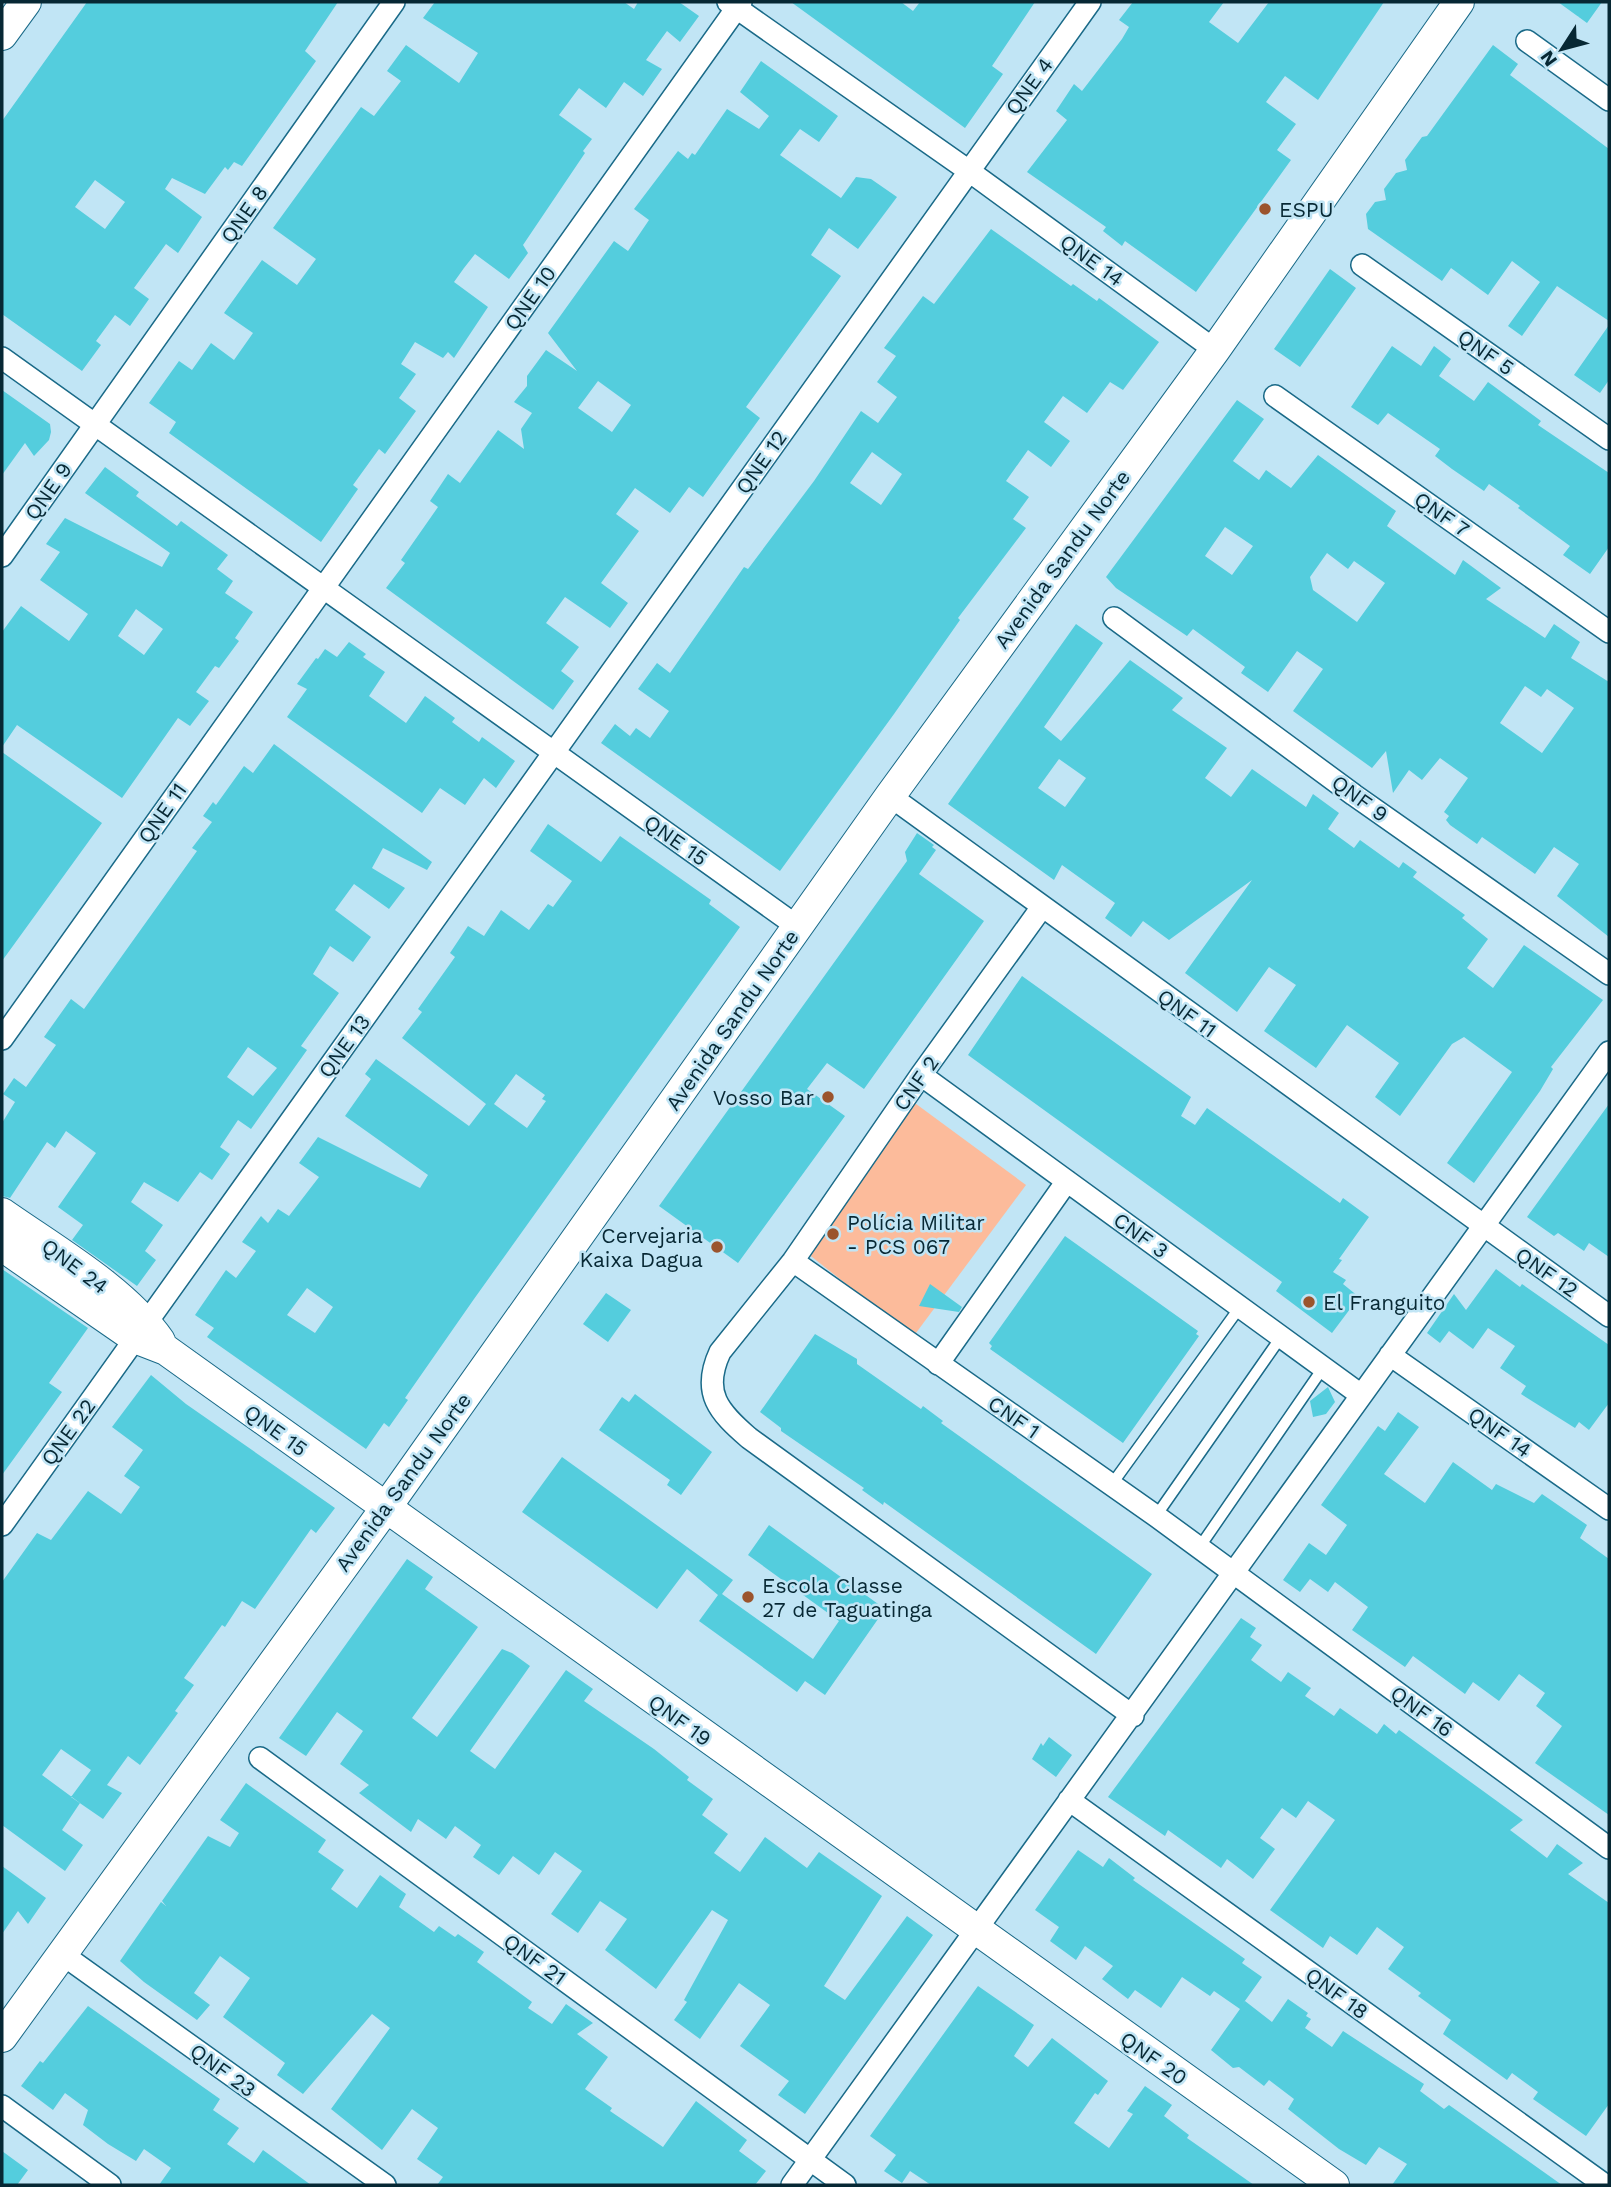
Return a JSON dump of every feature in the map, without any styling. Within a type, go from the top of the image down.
[{"type":"main road","points":[[2,35],[26,2]]},
{"type":"main road","name":"Avenida Sandu Norte","points":[[2,2037],[385,1509],[890,796],[1215,350],[1459,2]]},
{"type":"main road","name":"QNE 24","points":[[2,1213],[100,1283],[141,1330]]},
{"type":"main road","name":"QNE 24","points":[[2,1246],[141,1330]]},
{"type":"main road","name":"QNE 15","points":[[141,1330],[385,1509]]},
{"type":"main road","name":"QNF 19","points":[[385,1509],[975,1931]]},
{"type":"main road","name":"QNF 20","points":[[975,1931],[1334,2185]]},
{"type":"street","name":"QNE 8","points":[[94,427],[394,2]]},
{"type":"street","name":"QNE 4","points":[[969,171],[1090,2]]},
{"type":"street","name":"QNE 14","points":[[735,4],[1215,350]]},
{"type":"street","name":"QNE 10","points":[[323,588],[735,4]]},
{"type":"street","points":[[1527,41],[1609,100]]},
{"type":"street","name":"QNE 12","points":[[553,753],[969,171]]},
{"type":"street","name":"QNF 5","points":[[1362,265],[1609,439]]},
{"type":"street","name":"QNE 15","points":[[2,358],[94,427],[798,927]]},
{"type":"street","name":"QNF 7","points":[[1275,396],[1609,632]]},
{"type":"street","name":"QNE 9","points":[[2,556],[94,427]]},
{"type":"street","name":"QNE 11","points":[[2,1039],[323,588]]},
{"type":"street","name":"QNF 9","points":[[1114,618],[1354,795],[1609,974]]},
{"type":"street","name":"QNE 13","points":[[141,1330],[553,753]]},
{"type":"street","name":"QNF 11","points":[[890,796],[1485,1228]]},
{"type":"street","name":"CNF 2","points":[[1042,907],[920,1075],[793,1261],[720,1353],[712,1380],[713,1394],[722,1412],[749,1438],[1133,1716]]},
{"type":"street","points":[[792,2185],[1069,1800],[1133,1716],[1361,1395],[1485,1228],[1609,1052]]},
{"type":"street","name":"CNF 3","points":[[920,1075],[1361,1395]]},
{"type":"street","points":[[938,1364],[1067,1181]]},
{"type":"street","name":"QNF 12","points":[[1485,1228],[1609,1316]]},
{"type":"street","name":"CNF 1","points":[[793,1261],[1112,1484],[1235,1574]]},
{"type":"street","name":"QNE 22","points":[[2,1525],[141,1330]]},
{"type":"street","name":"QNF 14","points":[[1390,1355],[1609,1509]]},
{"type":"street","name":"QNF 16","points":[[1235,1574],[1609,1848]]},
{"type":"street","name":"QNF 21","points":[[260,1758],[845,2185]]},
{"type":"street","name":"QNF 18","points":[[1069,1800],[1605,2185]]},
{"type":"street","name":"QNF 23","points":[[62,1954],[385,2185]]},
{"type":"street","points":[[2,2106],[110,2185]]},
{"type":"lane","points":[[1112,1484],[1240,1307]]},
{"type":"lane","points":[[1156,1516],[1281,1337]]},
{"type":"lane","points":[[1199,1548],[1323,1368]]},
{"type":"shaded area","points":[[908,1098],[1026,1185],[913,1337],[802,1249]]},
{"type":"building","points":[[87,2],[338,2],[305,51],[316,61],[242,166],[234,162],[228,170],[225,167],[205,194],[172,178],[165,189],[202,217],[178,253],[166,244],[134,288],[149,299],[130,326],[115,315],[96,341],[101,345],[82,371],[2,314],[2,121]],"holes":[[[95,180],[125,202],[105,229],[75,207]]]},
{"type":"building","points":[[435,2],[624,2],[634,9],[638,2],[679,2],[699,16],[680,42],[667,31],[646,60],[662,69],[643,96],[624,82],[606,108],[579,88],[559,115],[592,139],[583,151],[585,153],[523,245],[528,253],[509,279],[475,254],[454,282],[488,307],[454,358],[448,352],[443,358],[415,342],[401,364],[416,374],[399,398],[416,411],[385,454],[379,449],[353,485],[358,489],[321,542],[169,433],[176,422],[149,403],[179,361],[192,370],[211,343],[234,360],[253,333],[224,313],[262,260],[297,285],[316,259],[273,228],[361,107],[374,116],[401,81],[387,71],[406,45],[459,83],[478,53],[423,18]]},
{"type":"building","points":[[791,2],[901,2],[913,11],[920,2],[1035,2],[992,66],[1003,74],[965,128]]},
{"type":"building","points":[[1133,2],[1224,2],[1209,22],[1238,43],[1269,2],[1384,2],[1318,100],[1285,76],[1266,102],[1296,124],[1277,150],[1291,160],[1196,292],[1125,241],[1122,246],[1103,231],[1106,227],[1027,172],[1067,120],[1056,111],[1074,84],[1082,91],[1122,39],[1129,27],[1119,20]]},
{"type":"building","points":[[1558,2],[1602,2],[1587,23]]},
{"type":"building","points":[[1493,45],[1518,64],[1510,75],[1609,149],[1609,321],[1557,286],[1522,336],[1508,326],[1540,282],[1512,261],[1488,295],[1451,268],[1442,281],[1368,229],[1366,214],[1375,202],[1386,200],[1384,189],[1396,173],[1407,170],[1405,160],[1422,137],[1427,136]]},
{"type":"building","points":[[761,61],[838,116],[819,142],[800,129],[780,155],[841,198],[856,177],[871,179],[897,197],[858,249],[829,228],[811,255],[841,276],[746,407],[760,418],[703,497],[689,487],[670,513],[635,488],[616,514],[639,531],[601,583],[628,603],[610,628],[565,597],[546,623],[579,647],[561,671],[574,681],[553,710],[386,588],[405,563],[401,560],[438,507],[430,501],[448,474],[460,483],[498,430],[524,449],[521,429],[532,413],[514,402],[527,386],[527,376],[546,350],[577,371],[548,333],[614,241],[628,251],[649,220],[634,209],[678,151],[688,159],[692,153],[695,155],[727,109],[759,129],[769,116],[740,92]],"holes":[[[598,381],[631,405],[612,432],[578,408]]]},
{"type":"building","points":[[991,229],[1071,286],[1073,284],[1097,301],[1099,298],[1159,342],[1123,390],[1110,382],[1087,413],[1063,396],[1044,422],[1070,441],[1051,467],[1028,450],[1006,481],[1029,497],[1013,519],[1026,528],[958,618],[960,620],[894,714],[780,871],[601,743],[615,724],[630,736],[636,728],[650,738],[669,711],[638,689],[657,663],[670,673],[744,567],[748,569],[814,481],[861,411],[878,423],[897,397],[877,382],[896,356],[884,348],[923,296],[934,304]],"holes":[[[872,452],[902,474],[881,505],[850,483]]]},
{"type":"building","points":[[1330,269],[1356,288],[1300,367],[1274,349]]},
{"type":"building","points":[[1609,325],[1609,380],[1600,393],[1574,375]]},
{"type":"building","points":[[1392,346],[1421,366],[1434,346],[1451,359],[1439,376],[1474,401],[1488,382],[1541,421],[1538,425],[1609,473],[1609,547],[1590,574],[1563,555],[1570,546],[1489,484],[1484,491],[1452,469],[1435,456],[1440,449],[1388,413],[1378,425],[1351,407]]},
{"type":"building","points":[[2,390],[50,424],[51,432],[49,440],[34,456],[25,443],[2,475]]},
{"type":"building","points":[[1237,400],[1264,419],[1233,461],[1259,480],[1266,470],[1291,488],[1318,455],[1396,511],[1387,526],[1455,575],[1463,560],[1501,588],[1486,599],[1545,638],[1554,624],[1580,642],[1571,658],[1609,682],[1609,937],[1557,896],[1579,864],[1554,847],[1535,874],[1482,837],[1477,844],[1450,825],[1446,820],[1449,816],[1444,812],[1468,778],[1440,758],[1422,780],[1409,770],[1393,793],[1386,751],[1372,768],[1293,711],[1323,669],[1297,651],[1268,692],[1241,673],[1245,667],[1193,629],[1187,636],[1116,588],[1106,577]],"holes":[[[1225,527],[1253,546],[1232,575],[1205,556]],[[1327,553],[1348,569],[1354,561],[1385,583],[1357,622],[1313,590],[1310,577]],[[1525,686],[1541,697],[1547,689],[1574,708],[1542,753],[1500,723]]]},
{"type":"building","points":[[105,467],[139,492],[136,496],[177,526],[181,521],[228,555],[217,569],[233,581],[225,593],[253,612],[235,638],[239,641],[219,668],[215,666],[196,692],[209,701],[190,726],[178,718],[122,798],[17,725],[2,747],[2,632],[21,606],[69,641],[88,614],[40,580],[60,552],[46,544],[65,518],[162,567],[170,553],[85,493]],"holes":[[[136,609],[163,629],[144,655],[118,636]]]},
{"type":"building","points":[[1076,624],[1103,643],[1044,727],[1061,741],[1130,660],[1183,698],[1172,710],[1227,748],[1205,778],[1231,797],[1252,769],[1306,807],[1313,794],[1339,813],[1328,829],[1354,848],[1360,840],[1399,868],[1403,862],[1417,872],[1413,877],[1465,915],[1462,918],[1488,939],[1467,968],[1493,988],[1524,945],[1603,1000],[1551,1067],[1553,1069],[1540,1091],[1474,1183],[1447,1163],[1512,1072],[1464,1037],[1452,1044],[1400,1116],[1375,1097],[1399,1063],[1347,1025],[1316,1068],[1264,1031],[1296,985],[1269,967],[1237,1012],[1185,973],[1252,880],[1169,940],[1143,921],[1131,937],[1105,918],[1115,903],[1062,865],[1054,880],[948,804]],"holes":[[[1059,759],[1086,778],[1065,807],[1038,788]]]},
{"type":"building","points":[[349,642],[366,654],[363,657],[385,672],[369,696],[406,723],[425,696],[455,718],[452,722],[479,742],[482,737],[515,761],[496,788],[484,778],[465,805],[440,788],[422,813],[287,717],[307,689],[297,684],[316,658],[318,659],[325,649],[337,657]]},
{"type":"building","points":[[274,744],[432,862],[427,870],[383,848],[372,868],[405,888],[389,909],[354,884],[335,910],[371,937],[353,962],[330,946],[313,974],[339,993],[301,1046],[307,1050],[251,1129],[238,1120],[220,1147],[230,1154],[212,1180],[200,1172],[178,1202],[144,1182],[131,1202],[163,1225],[145,1251],[156,1260],[137,1286],[72,1240],[83,1225],[58,1207],[96,1153],[66,1131],[55,1148],[47,1142],[10,1198],[2,1196],[2,1123],[15,1102],[3,1094],[14,1078],[26,1087],[56,1045],[44,1037],[71,999],[84,1009],[197,851],[192,848],[212,822],[203,816],[213,802],[216,805],[244,766],[253,773]],"holes":[[[248,1047],[277,1068],[253,1096],[227,1077]]]},
{"type":"building","points":[[2,752],[102,823],[2,961]]},
{"type":"building","points":[[548,824],[601,862],[620,836],[711,900],[709,904],[740,927],[474,1299],[405,1398],[408,1400],[389,1427],[384,1423],[366,1449],[207,1337],[214,1328],[195,1315],[226,1270],[236,1278],[256,1251],[242,1242],[261,1216],[268,1223],[278,1209],[289,1216],[319,1177],[299,1163],[318,1137],[420,1188],[428,1175],[345,1116],[371,1079],[365,1074],[376,1059],[469,1126],[486,1104],[402,1038],[422,1012],[418,1009],[455,957],[450,953],[468,926],[484,936],[501,910],[529,930],[548,904],[553,907],[572,881],[530,851]],"holes":[[[516,1074],[545,1095],[542,1099],[546,1101],[527,1128],[494,1104]],[[307,1288],[333,1307],[315,1333],[287,1315]]]},
{"type":"building","points":[[917,833],[934,845],[932,847],[936,850],[919,874],[984,921],[864,1089],[827,1063],[807,1089],[845,1116],[738,1263],[659,1206],[907,861],[905,852]]},
{"type":"building","points":[[1022,976],[1191,1097],[1181,1116],[1195,1125],[1207,1108],[1340,1203],[1343,1198],[1369,1217],[1333,1272],[1346,1280],[1343,1284],[1359,1297],[1332,1333],[1276,1291],[1282,1282],[968,1055]]},
{"type":"building","points":[[1609,1104],[1609,1257],[1589,1243],[1584,1251],[1558,1233],[1554,1236],[1527,1217]]},
{"type":"building","points":[[1065,1236],[1198,1331],[1196,1334],[1199,1336],[1123,1443],[990,1349],[992,1346],[989,1343]]},
{"type":"building","points":[[2,1269],[88,1328],[49,1383],[62,1392],[2,1475]]},
{"type":"building","points":[[1496,1269],[1609,1345],[1609,1403],[1589,1430],[1579,1422],[1575,1428],[1521,1394],[1526,1386],[1500,1368],[1515,1346],[1488,1328],[1473,1349],[1449,1331],[1440,1343],[1427,1333],[1454,1294],[1466,1310]]},
{"type":"building","points":[[930,1284],[962,1307],[959,1312],[919,1306]]},
{"type":"building","points":[[606,1293],[631,1310],[608,1342],[583,1324]]},
{"type":"building","points":[[815,1334],[857,1359],[857,1364],[921,1409],[923,1406],[943,1421],[941,1423],[1152,1574],[1096,1654],[884,1502],[883,1505],[862,1490],[864,1488],[781,1431],[781,1428],[760,1412]]},
{"type":"building","points":[[151,1375],[186,1404],[335,1508],[316,1533],[311,1529],[255,1609],[242,1601],[225,1627],[222,1625],[184,1678],[194,1685],[175,1711],[178,1713],[140,1765],[128,1756],[107,1785],[122,1793],[103,1819],[80,1803],[62,1830],[83,1845],[65,1871],[2,1825],[2,1582],[37,1533],[51,1540],[88,1491],[121,1514],[140,1487],[124,1476],[143,1450],[112,1427]],"holes":[[[61,1749],[91,1770],[71,1797],[42,1775]]]},
{"type":"building","points":[[1328,1387],[1335,1402],[1326,1414],[1313,1417],[1310,1401]]},
{"type":"building","points":[[635,1394],[712,1452],[681,1495],[667,1485],[670,1480],[599,1430],[622,1397],[629,1402]]},
{"type":"building","points":[[1398,1412],[1419,1427],[1384,1474],[1425,1503],[1453,1462],[1492,1490],[1496,1484],[1534,1503],[1542,1494],[1587,1525],[1580,1538],[1609,1559],[1609,1815],[1535,1763],[1562,1726],[1536,1706],[1545,1693],[1519,1674],[1499,1701],[1473,1682],[1465,1694],[1413,1656],[1405,1667],[1352,1630],[1368,1607],[1335,1582],[1328,1592],[1310,1579],[1300,1592],[1283,1580],[1309,1543],[1326,1555],[1347,1525],[1321,1505],[1378,1426],[1385,1431]]},
{"type":"building","points":[[562,1457],[733,1580],[722,1594],[813,1659],[839,1621],[748,1555],[769,1525],[885,1609],[825,1695],[805,1681],[797,1692],[699,1621],[718,1595],[687,1569],[657,1609],[522,1512]]},
{"type":"building","points":[[407,1559],[433,1577],[425,1589],[478,1627],[412,1718],[437,1737],[502,1649],[512,1653],[530,1666],[470,1751],[495,1769],[566,1670],[593,1689],[584,1701],[654,1749],[689,1777],[687,1780],[713,1799],[702,1815],[728,1834],[714,1853],[740,1872],[765,1837],[807,1868],[819,1852],[882,1896],[824,1986],[845,2000],[907,1916],[933,1935],[805,2114],[778,2095],[789,2081],[740,2046],[770,2005],[739,1983],[700,2039],[674,2020],[687,2002],[684,2000],[728,1920],[712,1910],[656,1989],[605,1950],[627,1919],[600,1901],[578,1933],[551,1914],[582,1871],[555,1852],[539,1875],[513,1856],[499,1875],[473,1857],[481,1845],[455,1826],[446,1839],[418,1819],[411,1832],[359,1793],[369,1785],[340,1764],[363,1731],[337,1712],[306,1756],[279,1738]]},
{"type":"building","points":[[1241,1618],[1256,1628],[1250,1637],[1262,1645],[1251,1660],[1281,1682],[1288,1672],[1311,1688],[1305,1696],[1334,1716],[1340,1708],[1377,1734],[1384,1724],[1396,1734],[1399,1730],[1523,1820],[1510,1830],[1547,1858],[1557,1844],[1583,1863],[1568,1874],[1609,1903],[1609,2104],[1586,2136],[1533,2099],[1538,2092],[1512,2073],[1507,2080],[1443,2034],[1451,2020],[1418,1996],[1421,1993],[1388,1969],[1404,1947],[1377,1927],[1357,1955],[1330,1936],[1323,1948],[1270,1910],[1335,1820],[1308,1801],[1296,1818],[1282,1808],[1260,1838],[1275,1849],[1253,1879],[1227,1859],[1221,1868],[1168,1830],[1165,1836],[1108,1797]]},
{"type":"building","points":[[1049,1737],[1072,1755],[1056,1777],[1032,1759],[1041,1743],[1043,1746]]},
{"type":"building","points":[[246,1783],[326,1840],[318,1852],[344,1870],[331,1889],[357,1908],[380,1875],[406,1894],[399,1907],[434,1932],[439,1926],[455,1937],[458,1934],[484,1952],[477,1962],[532,2002],[528,2008],[552,2024],[566,2004],[593,2023],[577,2034],[608,2057],[585,2089],[612,2108],[610,2111],[663,2147],[696,2101],[747,2140],[739,2151],[766,2171],[755,2185],[437,2185],[443,2177],[417,2159],[438,2128],[412,2109],[382,2150],[331,2109],[390,2028],[372,2014],[303,2094],[277,2075],[285,2063],[223,2017],[250,1978],[220,1956],[194,1993],[210,2005],[197,2020],[144,1982],[120,1961],[161,1902],[166,1906],[162,1901],[208,1836],[230,1847],[239,1833],[220,1820]]},
{"type":"building","points":[[1078,1850],[1103,1867],[1109,1858],[1135,1878],[1133,1880],[1245,1959],[1242,1963],[1262,1977],[1242,2005],[1245,2001],[1272,2022],[1288,1999],[1308,2013],[1306,2016],[1311,2019],[1305,2028],[1332,2047],[1343,2031],[1424,2084],[1420,2091],[1444,2109],[1449,2105],[1562,2185],[1392,2185],[1407,2164],[1379,2147],[1366,2165],[1339,2149],[1288,2109],[1294,2099],[1269,2080],[1264,2086],[1239,2067],[1233,2068],[1211,2050],[1240,2009],[1214,1991],[1210,1996],[1182,1977],[1161,2008],[1135,1990],[1128,1999],[1102,1979],[1113,1966],[1085,1946],[1076,1960],[1050,1941],[1059,1927],[1035,1910]]},
{"type":"building","points":[[2,1866],[46,1898],[28,1924],[18,1911],[2,1934]]},
{"type":"building","points":[[978,1986],[1034,2025],[1014,2056],[1028,2067],[1052,2038],[1108,2081],[1098,2095],[1095,2093],[1074,2123],[1109,2148],[1133,2114],[1127,2111],[1145,2086],[1172,2105],[1164,2116],[1189,2135],[1187,2138],[1254,2185],[931,2185],[910,2171],[902,2183],[884,2171],[896,2155],[870,2136]]},
{"type":"building","points":[[88,2006],[220,2099],[213,2110],[239,2128],[227,2144],[254,2163],[263,2150],[311,2185],[159,2185],[171,2168],[144,2149],[136,2161],[108,2144],[83,2125],[88,2110],[65,2093],[53,2110],[21,2086]]},
{"type":"building","points":[[2,2151],[28,2170],[17,2185],[2,2185]]},
{"type":"place","name":"ESPU","points":[[1265,209]]},
{"type":"place","name":"Vosso Bar","points":[[828,1097]]},
{"type":"place","name":"Polícia Militar - PCS 067","points":[[833,1234]]},
{"type":"place","name":"Cervejaria Kaixa Dagua","points":[[717,1247]]},
{"type":"place","name":"El Franguito","points":[[1309,1302]]},
{"type":"place","name":"Escola Classe 27 de Taguatinga","points":[[748,1597]]}]
